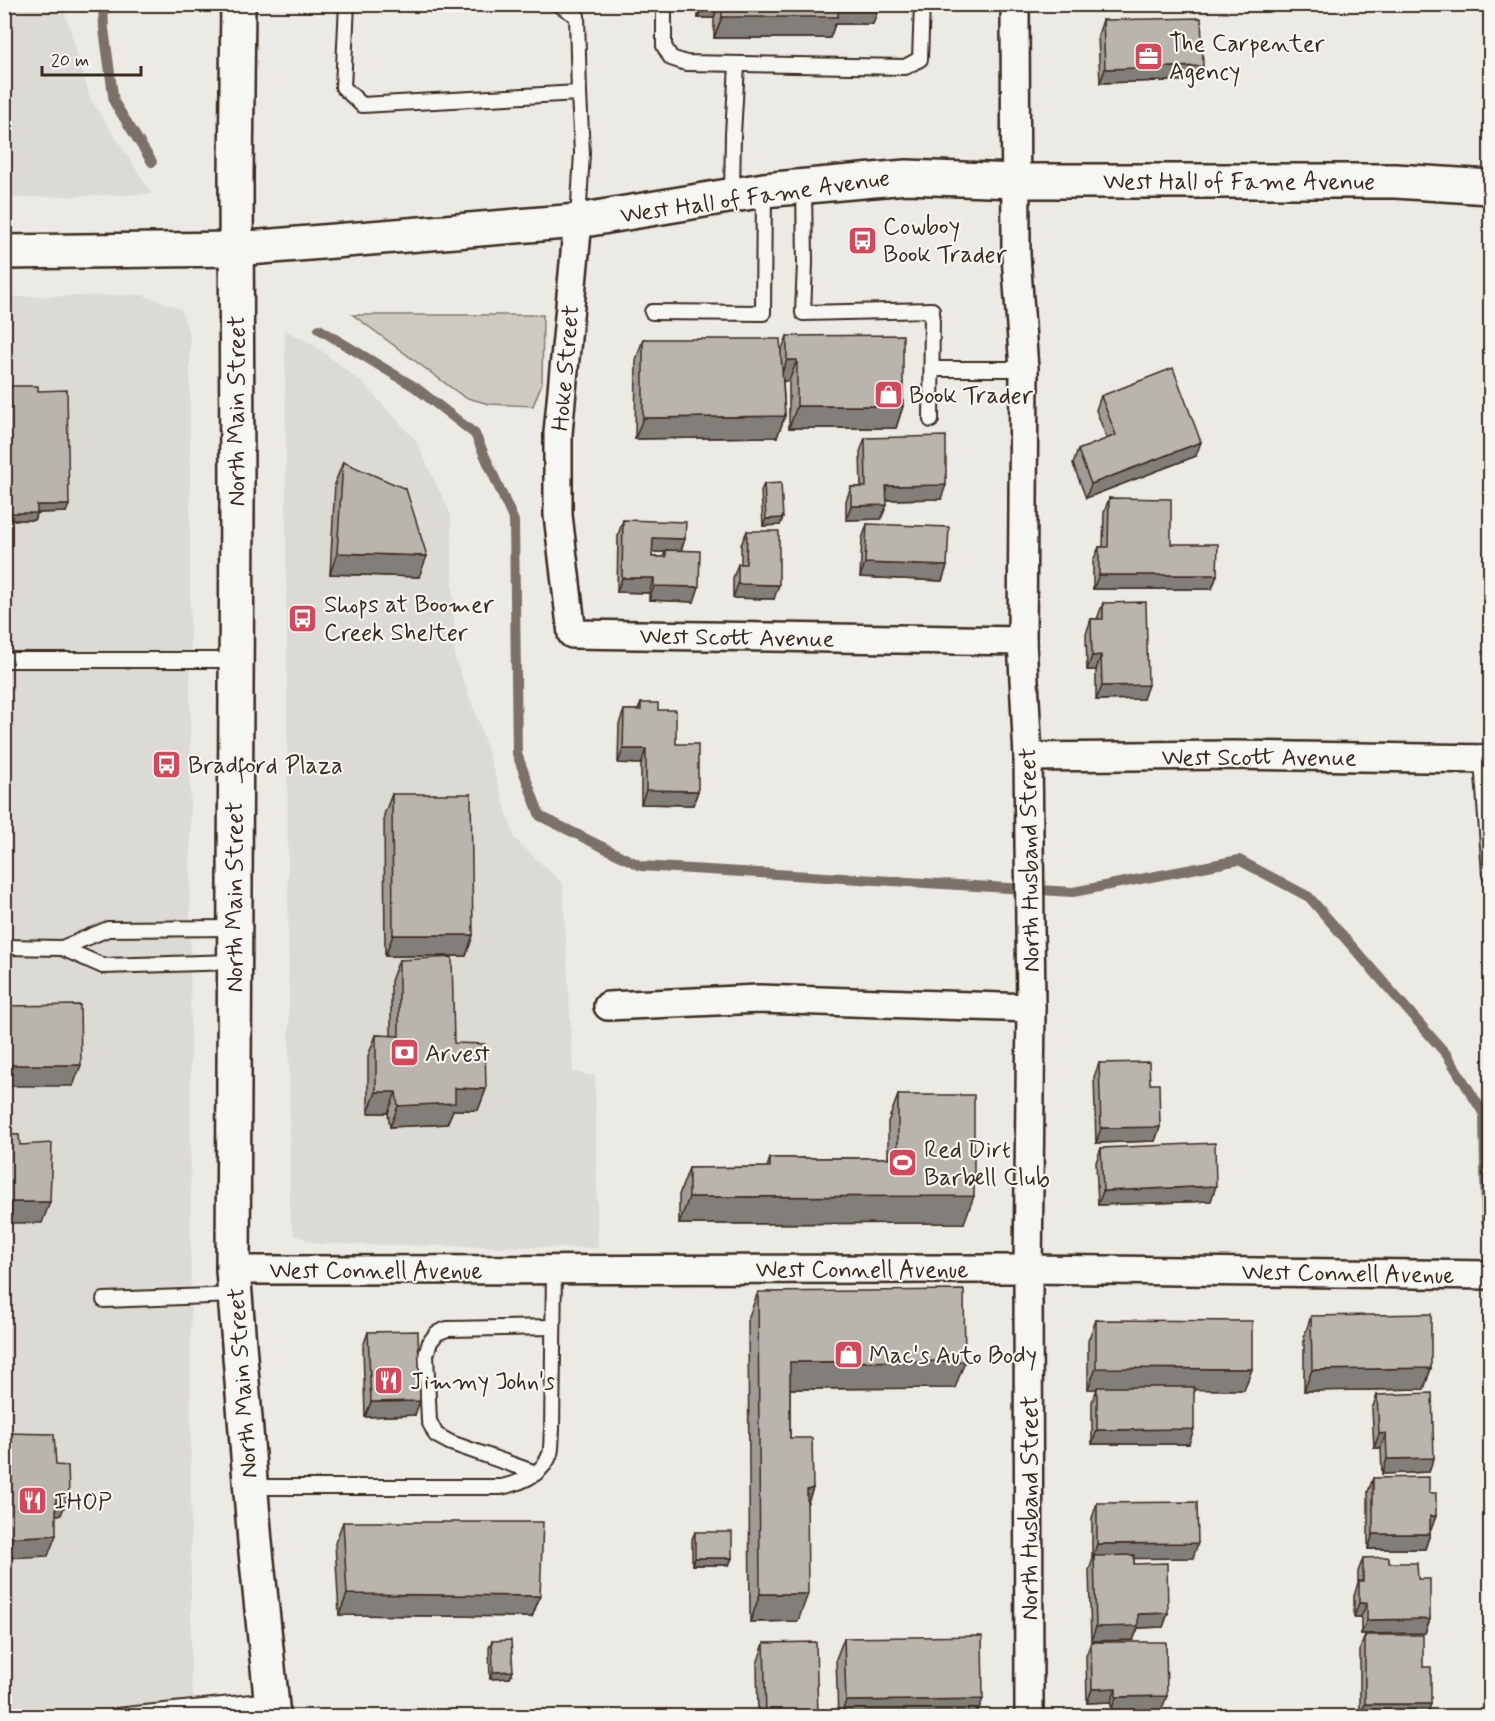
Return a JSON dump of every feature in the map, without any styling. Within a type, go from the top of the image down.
[{"type":"main road","name":"North Main Street","points":[[238,4],[234,1282],[250,1487],[272,1708]]},
{"type":"main road","name":"West Hall of Fame Avenue","points":[[4,252],[236,249],[578,221],[732,194],[906,177],[1016,181],[1395,181],[1491,187]]},
{"type":"street","name":"North Husband Street","points":[[1015,4],[1016,255],[1024,369],[1022,641],[1028,758],[1031,1008],[1028,1269],[1029,1716]]},
{"type":"street","name":"Hoke Street","points":[[558,515],[558,433],[578,221]]},
{"type":"street","name":"West Scott Avenue","points":[[558,515],[572,634],[1022,641]]},
{"type":"street","name":"West Scott Avenue","points":[[1028,758],[1233,755],[1486,759]]},
{"type":"street","points":[[608,1006],[759,999],[1031,1008]]},
{"type":"street","name":"West Connell Avenue","points":[[234,1282],[554,1270],[1028,1269],[1491,1275]]},
{"type":"lane","points":[[347,4],[343,87],[362,105],[579,93]]},
{"type":"lane","points":[[558,4],[577,16],[582,153],[578,221]]},
{"type":"lane","points":[[664,4],[664,46],[671,58],[686,63],[905,67],[920,59],[922,4]]},
{"type":"lane","points":[[732,194],[737,64]]},
{"type":"lane","points":[[804,186],[803,313],[932,310],[931,420]]},
{"type":"lane","points":[[652,312],[763,313],[764,190]]},
{"type":"lane","points":[[932,369],[1024,369]]},
{"type":"lane","points":[[4,660],[235,660]]},
{"type":"lane","points":[[1486,759],[1491,875]]},
{"type":"lane","points":[[62,948],[108,929],[234,928]]},
{"type":"lane","points":[[4,947],[62,948],[103,966],[234,962]]},
{"type":"lane","points":[[250,1487],[501,1487],[518,1484],[536,1473],[550,1455],[554,1270]]},
{"type":"lane","points":[[104,1300],[234,1282]]},
{"type":"lane","points":[[536,1473],[451,1443],[436,1435],[429,1421],[426,1355],[430,1341],[437,1333],[447,1329],[553,1327]]},
{"type":"lane","points":[[116,1716],[272,1708]]},
{"type":"shaded area","points":[[4,5],[63,5],[90,98],[152,194],[5,198]]},
{"type":"shaded area","name":"Bradford Plaza","points":[[143,295],[181,309],[190,338],[191,1682],[198,1716],[5,1716],[4,297]]},
{"type":"shaded area","points":[[353,315],[543,315],[542,383],[533,406],[489,404],[464,397]]},
{"type":"shaded area","points":[[285,330],[314,345],[364,384],[416,441],[451,515],[455,658],[479,723],[515,839],[563,884],[573,1072],[595,1076],[598,1248],[318,1244],[294,1235],[290,1217]]},
{"type":"building","points":[[722,4],[838,4],[838,17],[722,17]]},
{"type":"building","name":"The Carpenter Agency","points":[[1201,18],[1203,66],[1105,69],[1103,20]]},
{"type":"building","points":[[903,335],[903,406],[797,406],[797,360],[787,360],[787,336]]},
{"type":"building","points":[[643,339],[780,339],[785,416],[643,418]]},
{"type":"building","points":[[1173,368],[1201,442],[1091,484],[1078,450],[1116,435],[1101,396]]},
{"type":"building","points":[[7,386],[38,386],[38,391],[67,390],[69,505],[37,505],[37,513],[10,513],[10,506],[4,506],[4,391],[7,391]]},
{"type":"building","points":[[946,436],[946,485],[886,486],[887,505],[851,506],[851,487],[866,487],[865,438]]},
{"type":"building","points":[[343,462],[406,489],[427,556],[337,553]]},
{"type":"building","points":[[781,483],[783,518],[766,519],[764,484]]},
{"type":"building","points":[[1109,498],[1171,499],[1171,544],[1218,544],[1217,575],[1099,575],[1099,547],[1108,547]]},
{"type":"building","points":[[623,520],[686,522],[685,539],[653,538],[652,557],[666,557],[666,550],[700,551],[699,587],[654,586],[654,578],[622,578]]},
{"type":"building","points":[[867,524],[949,527],[947,566],[865,563]]},
{"type":"building","points":[[747,531],[779,531],[779,585],[738,584],[738,564],[746,564]]},
{"type":"building","points":[[1146,602],[1148,685],[1102,686],[1101,655],[1092,656],[1091,619],[1103,619],[1103,603]]},
{"type":"building","points":[[641,703],[658,703],[658,710],[676,710],[676,744],[698,744],[698,791],[646,790],[646,749],[623,749],[624,710],[641,710]]},
{"type":"building","points":[[392,794],[471,794],[473,935],[393,935]]},
{"type":"building","points":[[452,957],[454,1043],[485,1044],[486,1089],[455,1088],[455,1103],[398,1106],[396,1092],[376,1092],[376,1035],[399,1036],[399,960]]},
{"type":"building","points":[[80,1005],[81,1065],[4,1065],[4,1006]]},
{"type":"building","points":[[1149,1062],[1150,1084],[1159,1084],[1160,1127],[1101,1128],[1099,1063]]},
{"type":"building","points":[[898,1095],[974,1095],[974,1196],[689,1197],[689,1168],[770,1167],[770,1158],[898,1158]]},
{"type":"building","points":[[4,1134],[19,1135],[20,1145],[52,1143],[50,1202],[4,1202]]},
{"type":"building","points":[[1215,1143],[1216,1186],[1103,1191],[1101,1148]]},
{"type":"building","points":[[964,1290],[965,1361],[790,1362],[790,1438],[812,1438],[813,1488],[807,1490],[808,1594],[760,1594],[758,1292]]},
{"type":"building","points":[[1431,1314],[1431,1368],[1312,1370],[1311,1316]]},
{"type":"building","points":[[1096,1320],[1252,1321],[1252,1369],[1096,1368]]},
{"type":"building","name":"Jimmy John's","points":[[418,1331],[420,1401],[371,1402],[368,1332]]},
{"type":"building","points":[[1097,1387],[1194,1387],[1194,1429],[1097,1430]]},
{"type":"building","points":[[1432,1393],[1434,1458],[1387,1459],[1386,1433],[1379,1434],[1377,1395]]},
{"type":"building","name":"IHOP","points":[[4,1433],[54,1434],[56,1465],[68,1466],[69,1494],[56,1494],[56,1535],[4,1538]]},
{"type":"building","points":[[1429,1477],[1429,1493],[1436,1493],[1436,1516],[1430,1516],[1430,1534],[1373,1534],[1373,1478]]},
{"type":"building","points":[[1197,1502],[1198,1543],[1097,1544],[1097,1503]]},
{"type":"building","points":[[343,1522],[543,1522],[540,1596],[347,1594]]},
{"type":"building","points":[[695,1532],[732,1532],[732,1558],[695,1558]]},
{"type":"building","points":[[1134,1555],[1134,1564],[1167,1563],[1168,1613],[1138,1614],[1138,1626],[1096,1627],[1094,1556]]},
{"type":"building","points":[[1389,1557],[1389,1563],[1417,1563],[1418,1579],[1430,1579],[1430,1619],[1367,1620],[1367,1603],[1359,1603],[1359,1581],[1363,1581],[1363,1558]]},
{"type":"building","points":[[1365,1635],[1423,1635],[1423,1667],[1431,1667],[1431,1704],[1365,1704]]},
{"type":"building","points":[[982,1636],[983,1699],[846,1701],[844,1638]]},
{"type":"building","points":[[511,1640],[513,1671],[493,1672],[492,1641]]},
{"type":"building","points":[[816,1642],[818,1716],[766,1716],[764,1643]]},
{"type":"building","points":[[1091,1642],[1166,1642],[1167,1696],[1116,1697],[1116,1688],[1092,1689]]},
{"type":"waterway","points":[[103,4],[114,102],[152,162]]},
{"type":"waterway","points":[[319,329],[415,387],[475,434],[514,521],[517,754],[540,816],[641,866],[1073,892],[1239,860],[1309,897],[1447,1055],[1484,1114],[1486,1221]]},
{"type":"place","name":"The Carpenter Agency","points":[[1148,57]]},
{"type":"place","name":"Cowboy Book Trader","points":[[862,240]]},
{"type":"place","name":"Book Trader","points":[[888,395]]},
{"type":"place","name":"Shops at Boomer Creek Shelter","points":[[303,618]]},
{"type":"place","name":"Bradford Plaza","points":[[167,765]]},
{"type":"place","name":"Arvest","points":[[404,1053]]},
{"type":"place","name":"Red Dirt Barbell Club","points":[[903,1163]]},
{"type":"place","name":"Mac's Auto Body","points":[[848,1355]]},
{"type":"place","name":"Jimmy John's","points":[[389,1381]]},
{"type":"place","name":"IHOP","points":[[33,1501]]}]
